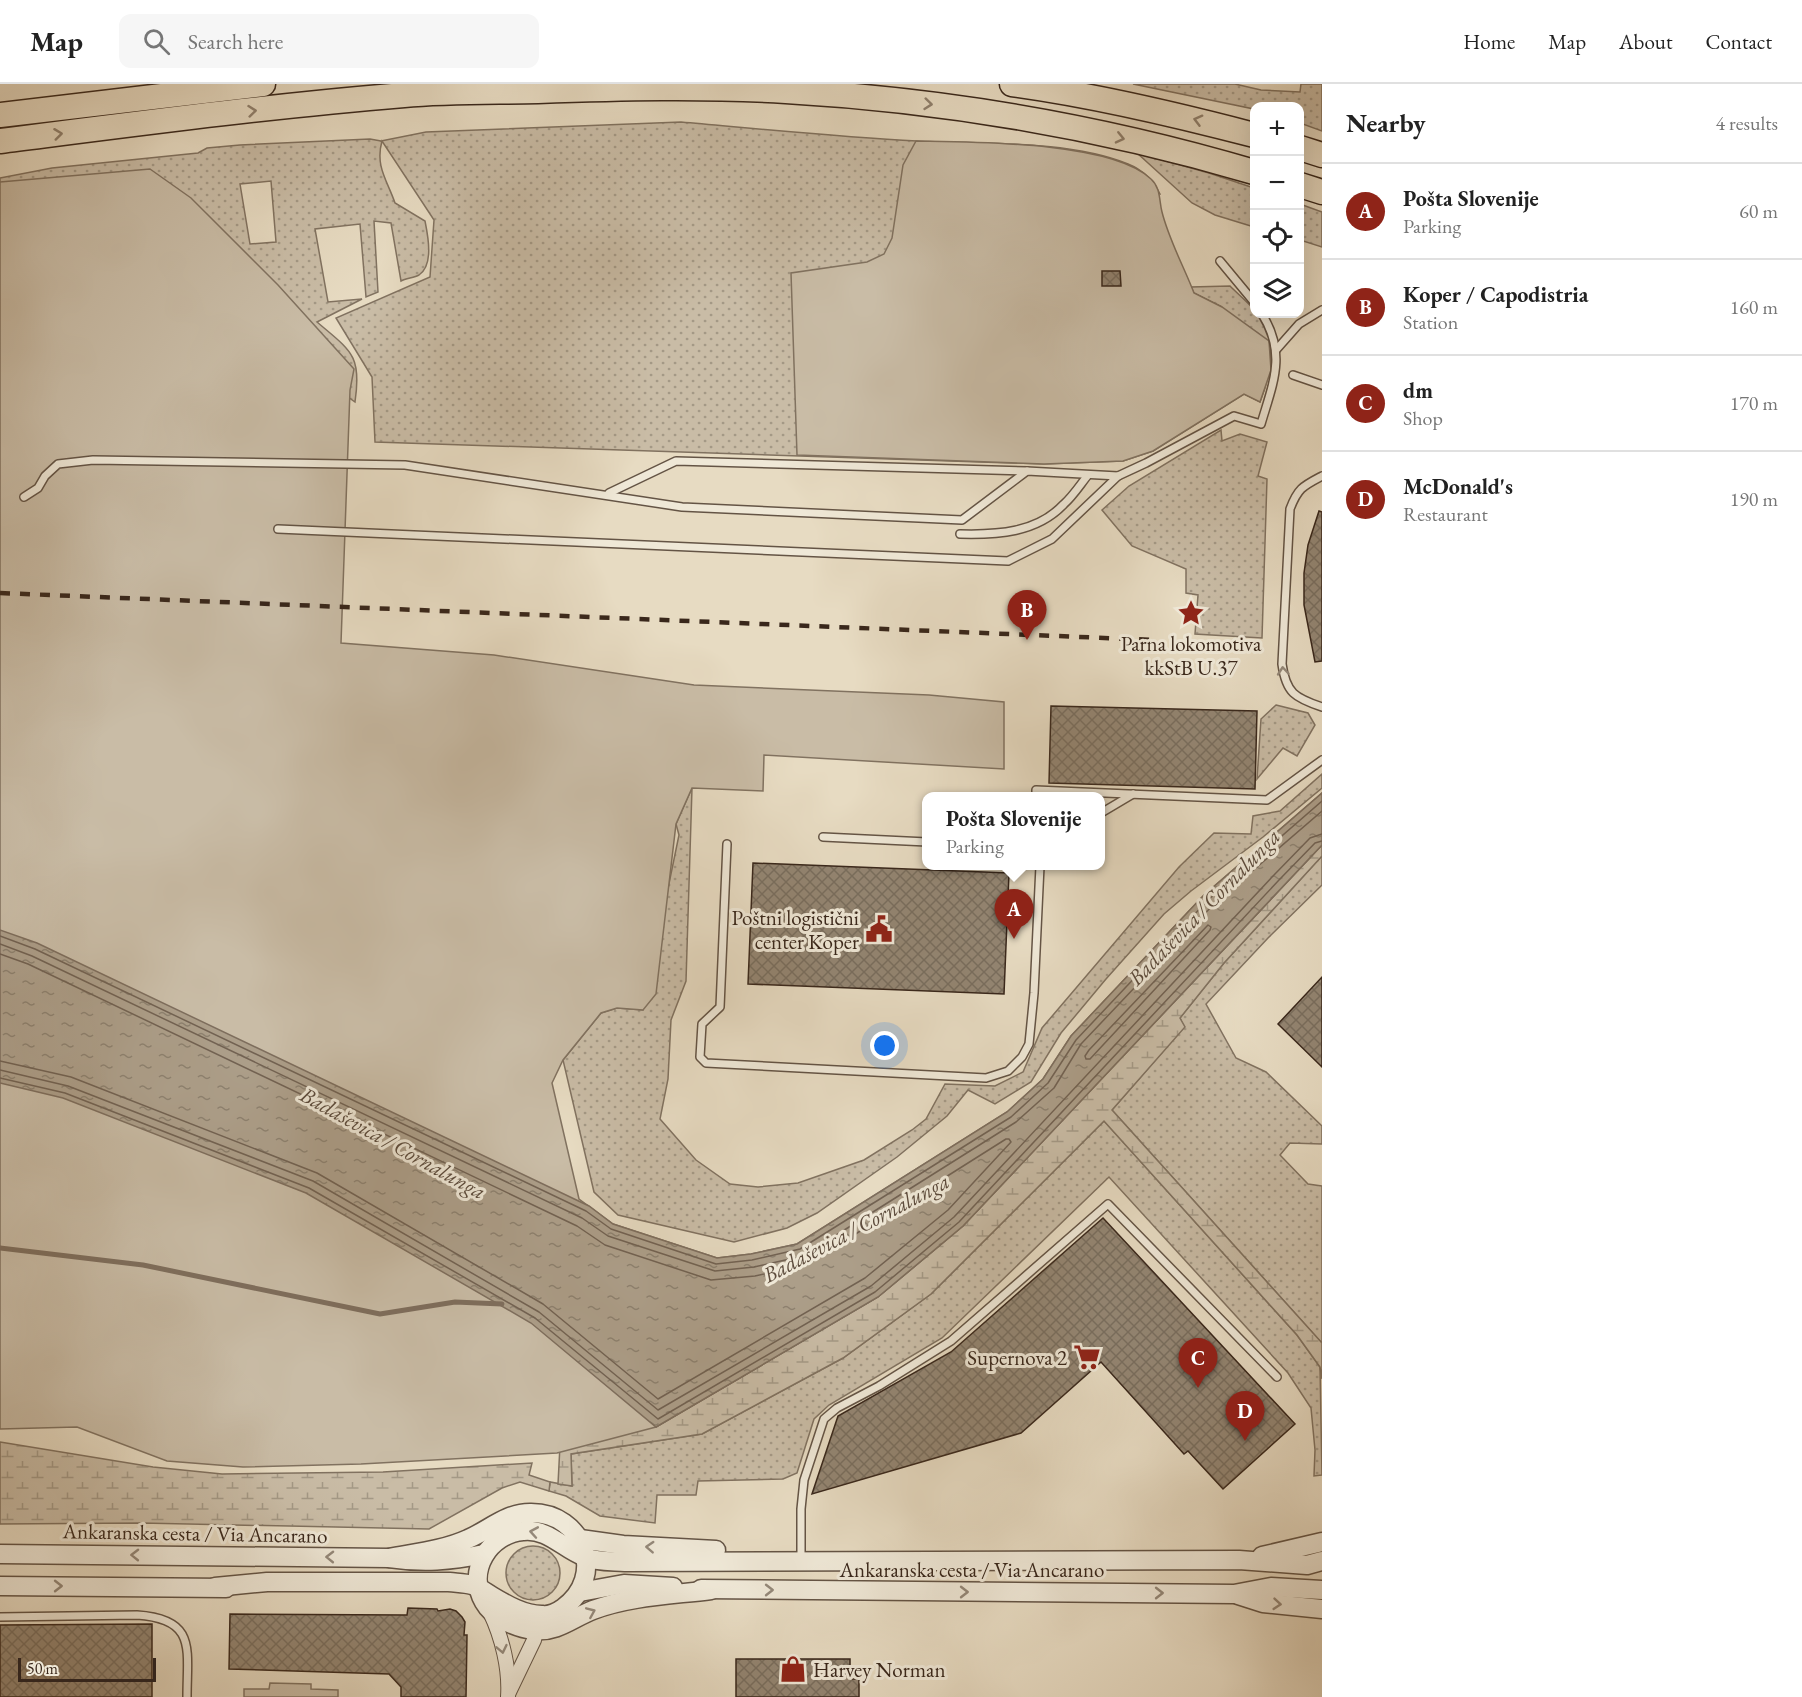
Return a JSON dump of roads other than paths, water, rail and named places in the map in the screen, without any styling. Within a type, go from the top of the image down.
[{"type":"highway","points":[[0,115],[263,84]]},
{"type":"highway","points":[[1012,84],[1055,90],[1180,116],[1250,134]]},
{"type":"highway","points":[[0,141],[180,118],[407,95],[614,88],[785,91],[932,104],[1049,122],[1202,156],[1250,171]]},
{"type":"highway","points":[[1304,150],[1322,155]]},
{"type":"highway","points":[[1304,187],[1322,192]]},
{"type":"street","points":[[389,1558],[449,1546],[469,1539],[504,1519],[532,1513],[546,1515],[562,1522],[580,1539],[586,1558],[585,1580],[580,1592],[570,1603],[540,1623],[508,1694]]},
{"type":"street","points":[[508,1694],[503,1651],[497,1627],[485,1598],[480,1564],[484,1554],[498,1540],[511,1534],[523,1531],[539,1532],[586,1558],[625,1562],[897,1560]]},
{"type":"street","points":[[580,1539],[623,1545],[897,1560]]},
{"type":"street","name":"Ankaranska cesta / Via Ancarano","points":[[1239,1560],[1322,1542]]},
{"type":"street","name":"Ankaranska cesta / Via Ancarano","points":[[0,1554],[389,1558]]},
{"type":"street","points":[[389,1558],[420,1562],[459,1559],[484,1554]]},
{"type":"street","name":"Ankaranska cesta / Via Ancarano","points":[[897,1560],[1239,1560],[1307,1565],[1322,1561]]},
{"type":"street","points":[[580,1592],[624,1584],[711,1590]]},
{"type":"street","points":[[0,1586],[214,1587],[271,1591],[442,1594],[485,1598],[508,1623],[566,1624],[592,1610],[621,1602],[711,1590]]},
{"type":"street","name":"Ankaranska cesta / Via Ancarano","points":[[711,1590],[1234,1593],[1271,1587],[1322,1590]]},
{"type":"street","name":"Ankaranska cesta / Via Ancarano","points":[[1234,1593],[1263,1603],[1322,1609]]},
{"type":"lane","points":[[1220,261],[1250,297]]},
{"type":"lane","points":[[1276,350],[1299,324],[1322,310]]},
{"type":"lane","points":[[278,529],[1008,561],[1052,539],[1118,476],[1146,464],[1234,416],[1261,424],[1276,372],[1276,350],[1271,327],[1265,318]]},
{"type":"lane","points":[[1293,375],[1322,385]]},
{"type":"lane","points":[[24,497],[38,488],[45,476],[58,464],[93,460],[405,465],[682,507],[962,520],[1028,471]]},
{"type":"lane","points":[[607,494],[676,461],[1028,471],[1118,476]]},
{"type":"lane","points":[[960,534],[1002,534],[1020,530],[1051,516],[1088,475]]},
{"type":"lane","points":[[1322,476],[1303,486],[1296,494],[1290,509],[1282,664],[1284,682],[1294,695],[1322,707]]},
{"type":"lane","points":[[1105,793],[1267,800],[1322,760]]},
{"type":"lane","points":[[1036,792],[1036,790],[1084,792]]},
{"type":"lane","points":[[1105,811],[1133,794]]},
{"type":"lane","points":[[823,837],[922,842]]},
{"type":"lane","points":[[727,844],[720,1007],[702,1024],[700,1058],[706,1063],[986,1078],[1008,1071],[1022,1057],[1029,1044],[1034,993],[1040,870]]},
{"type":"lane","points":[[801,1555],[801,1509],[804,1480],[824,1419],[837,1408],[879,1386],[951,1341],[1108,1204],[1277,1377]]},
{"type":"lane","points":[[0,1617],[159,1616],[178,1627],[187,1643],[187,1697]]},
{"type":"water","name":"Badaševica / Cornalunga","points":[[1322,793],[1322,845],[963,1226],[878,1297],[656,1427],[531,1323],[306,1193],[63,1098],[0,1083],[0,930],[37,943],[589,1206],[613,1224],[717,1258],[751,1254],[797,1244],[1007,1112],[1043,1079],[1071,1036],[1204,895]]},
{"type":"waterway","points":[[0,1248],[143,1265],[380,1314],[455,1302],[502,1304]]},
{"type":"railway","points":[[0,593],[1155,640]]},
{"type":"place","name":"Parna lokomotiva kkStB U.37","points":[[1191,613]]},
{"type":"place","name":"Koper / Capodistria","points":[[1027,640]]},
{"type":"place","name":"Poštni logistični center Koper","points":[[879,929]]},
{"type":"place","name":"Pošta Slovenije","points":[[1014,939]]},
{"type":"place","name":"Supernova 2","points":[[1087,1357]]},
{"type":"place","name":"dm","points":[[1198,1388]]},
{"type":"place","name":"McDonald's","points":[[1245,1441]]},
{"type":"place","name":"Harvey Norman","points":[[793,1669]]}]
